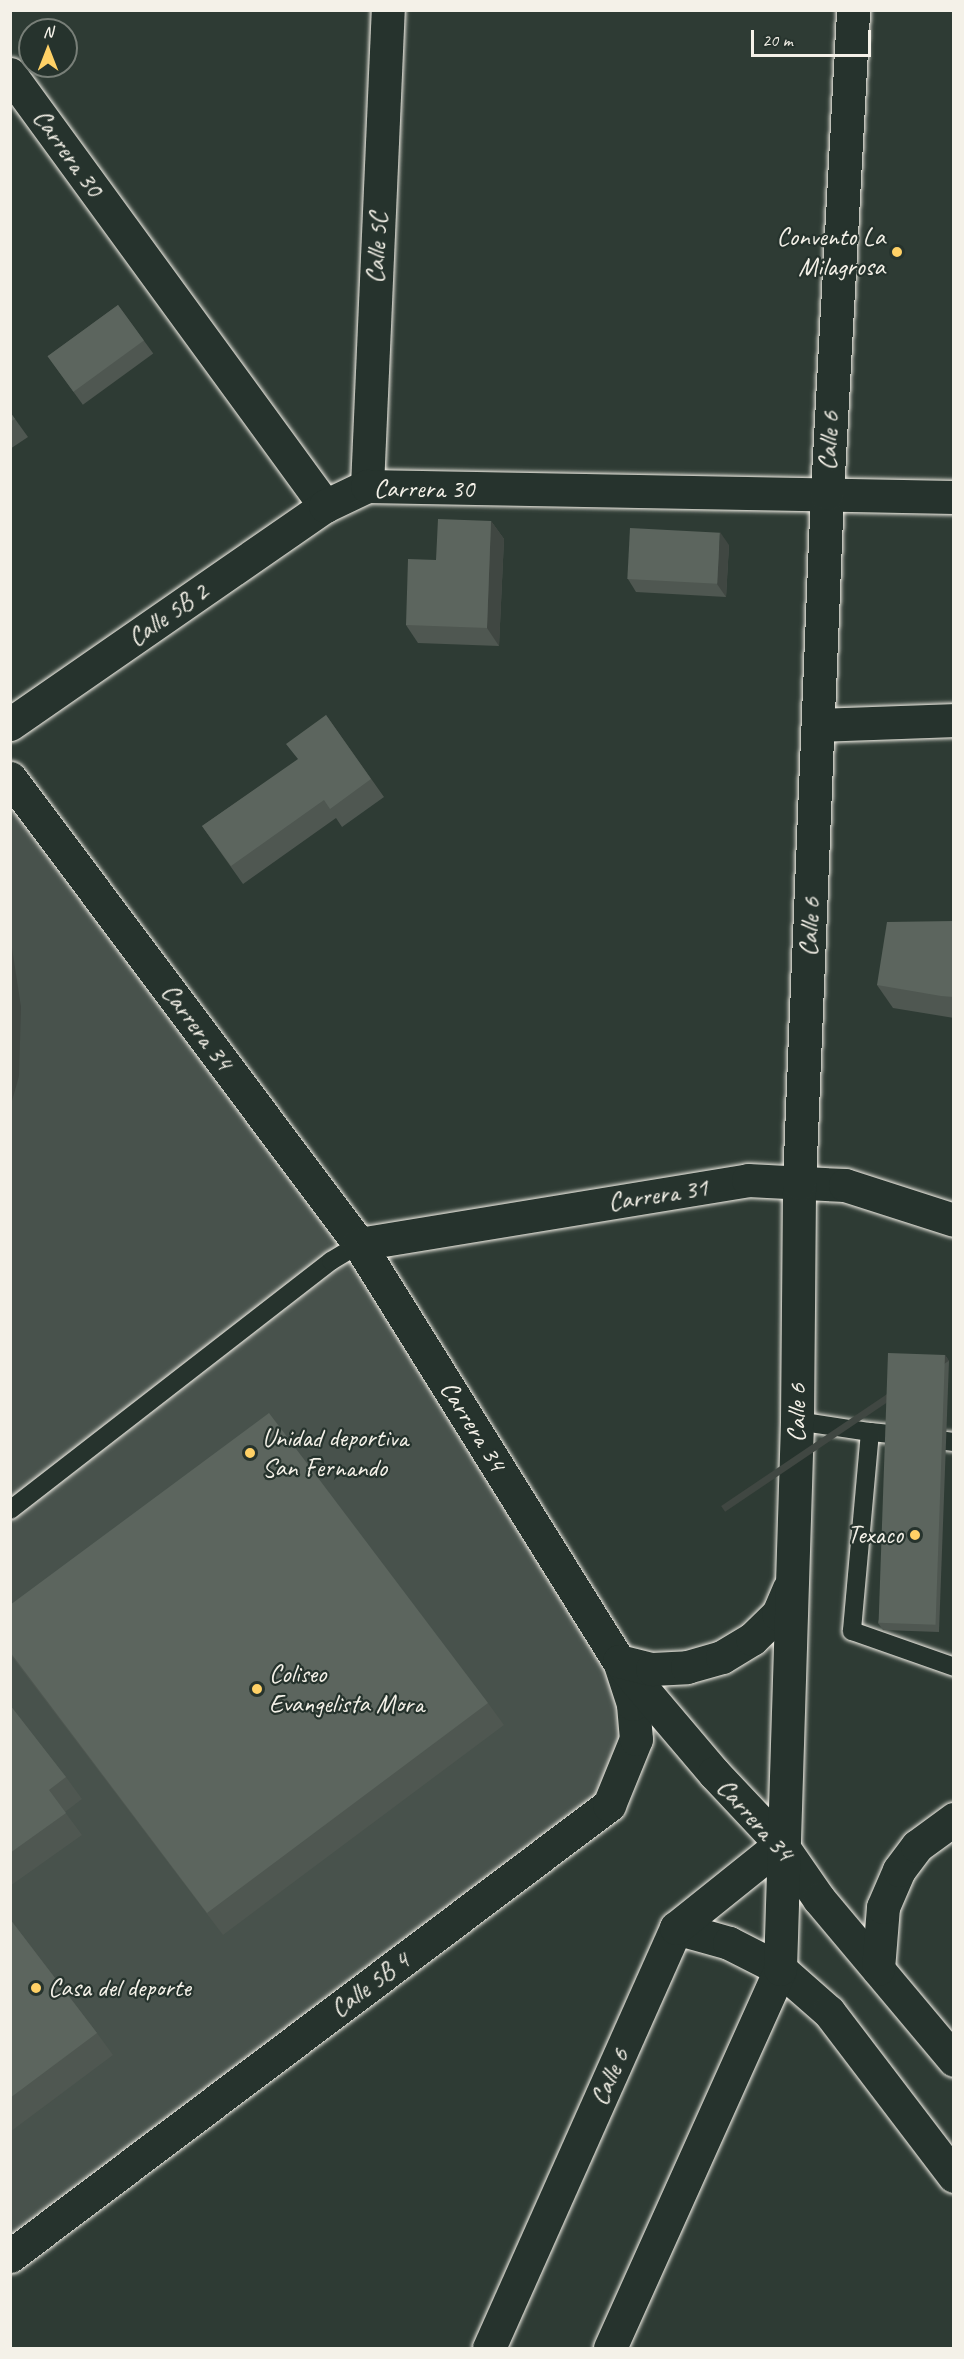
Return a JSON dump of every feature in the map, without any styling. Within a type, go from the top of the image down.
[{"type":"street","name":"Calle 5C","points":[[367,486],[388,10]]},
{"type":"street","name":"Calle 6","points":[[610,2349],[780,1969],[781,1844],[797,1421],[799,1183],[827,493],[853,10]]},
{"type":"street","name":"Carrera 30","points":[[10,74],[325,506],[367,486],[954,497]]},
{"type":"street","name":"Calle 5B 2","points":[[10,724],[325,506]]},
{"type":"street","points":[[819,725],[954,720]]},
{"type":"street","name":"Carrera 34","points":[[10,778],[359,1244],[619,1661],[714,1773],[781,1844],[819,1899],[954,2060]]},
{"type":"street","name":"Carrera 31","points":[[359,1244],[748,1180],[845,1185],[954,1220]]},
{"type":"street","points":[[619,1661],[652,1669],[687,1667],[722,1657],[752,1639],[778,1614],[791,1584]]},
{"type":"street","name":"Calle 5B 4","points":[[10,2256],[609,1805],[636,1739],[633,1704],[619,1661]]},
{"type":"street","points":[[878,1969],[883,1907],[899,1870],[917,1846],[954,1819]]},
{"type":"street","name":"Calle 6","points":[[489,2349],[676,1928],[781,1844]]},
{"type":"street","points":[[676,1928],[729,1943],[780,1969],[829,2012],[954,2176]]},
{"type":"lane","points":[[10,1510],[331,1261],[359,1244]]},
{"type":"lane","points":[[797,1421],[890,1434]]},
{"type":"lane","points":[[870,1432],[852,1631],[954,1667]]},
{"type":"shaded area","name":"Unidad deportiva San Fernando","points":[[11,778],[359,1244],[633,1704],[609,1805],[11,2256]]},
{"type":"building","points":[[118,305],[144,341],[73,392],[48,356]]},
{"type":"building","points":[[10,412],[15,419],[10,422]]},
{"type":"building","points":[[438,519],[491,521],[487,628],[406,625],[408,559],[436,560]]},
{"type":"building","points":[[630,528],[720,533],[717,584],[627,579]]},
{"type":"building","points":[[326,715],[371,779],[330,809],[324,800],[231,866],[202,826],[298,759],[286,744]]},
{"type":"building","points":[[954,921],[954,997],[877,985],[887,922]]},
{"type":"building","name":"Texaco","points":[[888,1353],[945,1355],[936,1625],[879,1623]]},
{"type":"building","name":"Coliseo Evangelista Mora","points":[[269,1413],[488,1703],[207,1913],[10,1652],[10,1605]]},
{"type":"building","points":[[10,1705],[66,1777],[49,1790],[66,1813],[10,1853]]},
{"type":"building","name":"Casa del deporte","points":[[10,1919],[97,2033],[10,2098]]},
{"type":"place","name":"Convento La Milagrosa","points":[[897,252]]},
{"type":"place","name":"Unidad deportiva San Fernando","points":[[250,1453]]},
{"type":"place","name":"Texaco","points":[[915,1535]]},
{"type":"place","name":"Coliseo Evangelista Mora","points":[[257,1689]]},
{"type":"place","name":"Casa del deporte","points":[[36,1988]]}]
